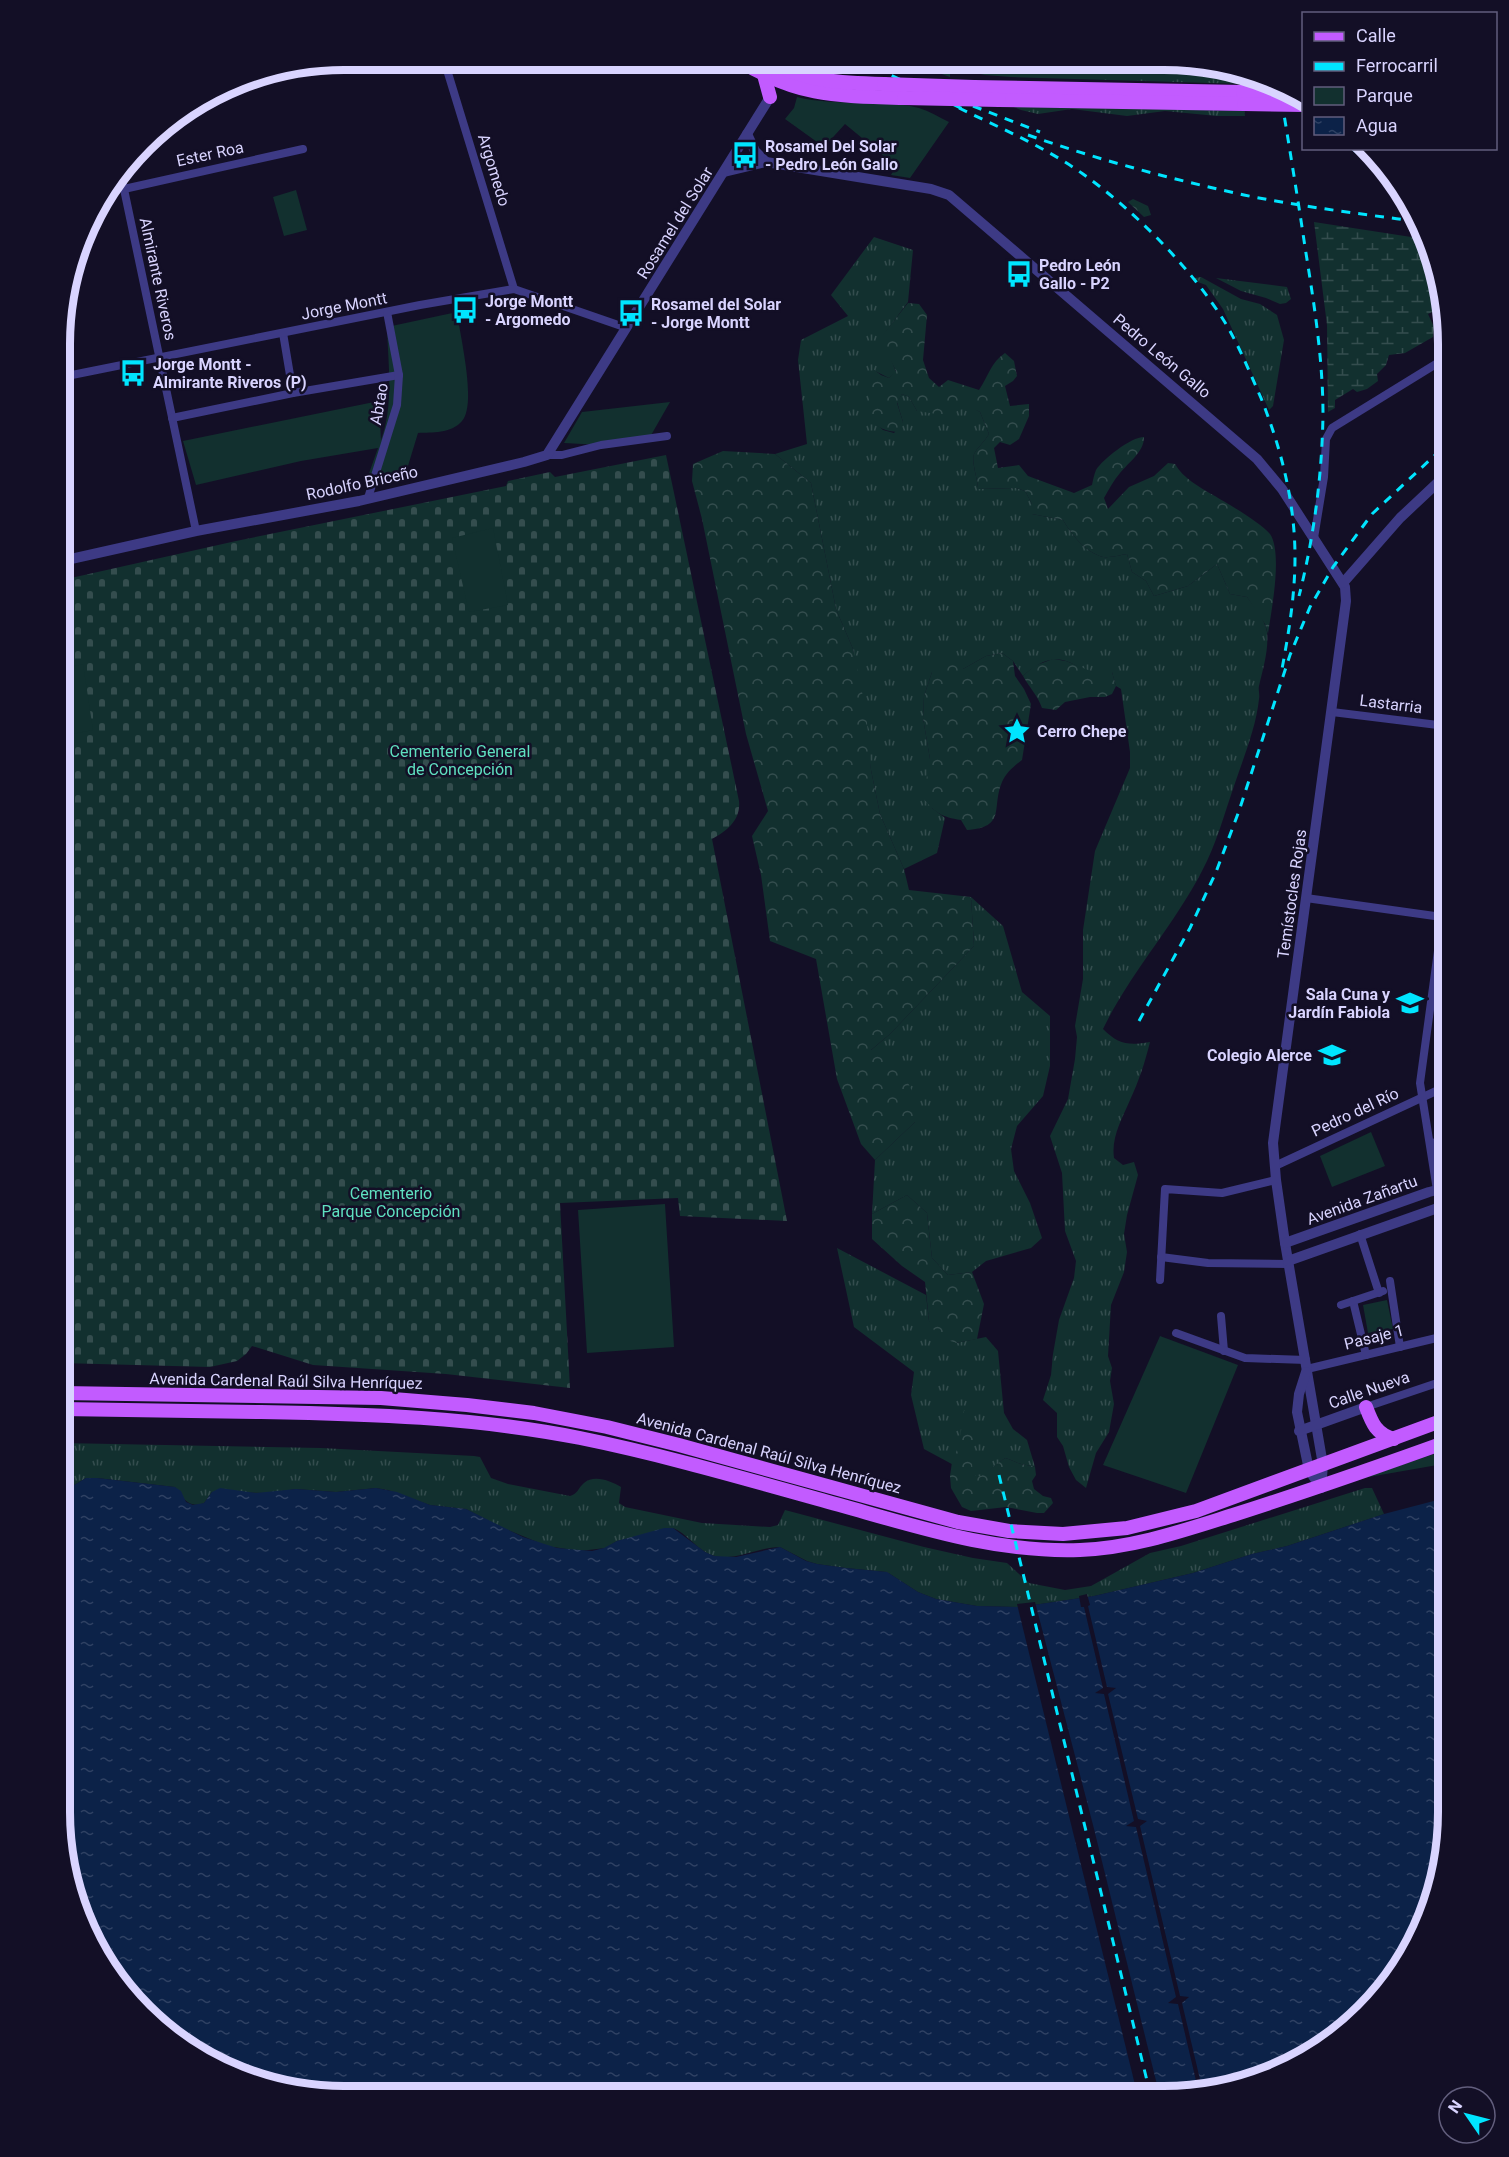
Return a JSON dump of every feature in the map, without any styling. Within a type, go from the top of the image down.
[{"type":"main road","points":[[766,70],[770,97]]},
{"type":"main road","points":[[769,70],[788,85],[825,94],[904,98],[999,100],[1244,98],[1276,94]]},
{"type":"main road","points":[[775,70],[820,81],[1244,98],[1296,104]]},
{"type":"main road","points":[[770,97],[778,89],[788,85]]},
{"type":"main road","name":"Avenida Cardenal Raúl Silva Henríquez","points":[[70,1393],[381,1398],[534,1413],[607,1427],[678,1445],[958,1522],[1009,1531],[1046,1534],[1106,1532],[1173,1518],[1438,1422]]},
{"type":"main road","points":[[1366,1407],[1376,1429],[1384,1436],[1394,1439]]},
{"type":"main road","name":"Avenida Cardenal Raúl Silva Henríquez","points":[[70,1409],[377,1414],[511,1426],[580,1438],[668,1459],[947,1535],[1031,1549],[1098,1549],[1147,1541],[1321,1488],[1438,1445]]},
{"type":"street","name":"Argomedo","points":[[447,70],[514,289]]},
{"type":"street","name":"Rosamel del Solar","points":[[547,455],[770,97]]},
{"type":"street","points":[[747,134],[755,151],[766,162]]},
{"type":"street","name":"Ester Roa","points":[[124,189],[303,149]]},
{"type":"street","name":"Pedro León Gallo","points":[[724,172],[766,162],[931,189],[949,195],[1257,459],[1278,483],[1343,583],[1346,601]]},
{"type":"street","name":"Almirante Riveros","points":[[123,184],[196,531]]},
{"type":"street","name":"Jorge Montt","points":[[70,375],[514,289],[627,328]]},
{"type":"street","name":"Abtao","points":[[368,498],[397,405],[399,375],[387,312]]},
{"type":"street","points":[[283,333],[293,393]]},
{"type":"street","points":[[1314,538],[1324,477],[1326,439],[1332,428],[1438,363]]},
{"type":"street","points":[[172,418],[293,393],[399,375]]},
{"type":"street","name":"Rodolfo Briceño","points":[[70,559],[196,531],[368,498],[547,455],[562,455],[601,445],[667,436]]},
{"type":"street","points":[[1343,583],[1395,524],[1438,483]]},
{"type":"street","name":"Temístocles Rojas","points":[[1321,1488],[1323,1465],[1285,1243],[1276,1180],[1274,1134],[1346,601]]},
{"type":"street","name":"Lastarria","points":[[1332,712],[1438,726]]},
{"type":"street","points":[[1306,897],[1438,916]]},
{"type":"street","points":[[1437,1190],[1422,1097],[1421,1073],[1438,962]]},
{"type":"street","name":"Pedro del Río","points":[[1275,1166],[1438,1090]]},
{"type":"street","points":[[1430,1143],[1438,1142]]},
{"type":"street","points":[[1160,1280],[1165,1189],[1222,1193],[1276,1180]]},
{"type":"street","name":"Avenida Zañartu","points":[[1285,1243],[1437,1190]]},
{"type":"street","name":"Avenida Zañartu","points":[[1288,1262],[1438,1206]]},
{"type":"street","points":[[1360,1234],[1379,1293]]},
{"type":"street","points":[[1161,1257],[1208,1263],[1288,1262]]},
{"type":"street","points":[[1341,1305],[1379,1293],[1391,1285],[1400,1347]]},
{"type":"street","points":[[1353,1301],[1366,1355]]},
{"type":"street","points":[[1221,1316],[1224,1351]]},
{"type":"street","name":"Pasaje 1","points":[[1176,1333],[1224,1351],[1255,1359],[1306,1365],[1366,1355],[1438,1338]]},
{"type":"street","name":"Temístocles Rojas","points":[[1306,1365],[1297,1403],[1299,1431],[1309,1470],[1321,1488]]},
{"type":"street","name":"Calle Nueva","points":[[1299,1431],[1438,1383]]},
{"type":"green space","points":[[931,70],[950,70],[950,77]]},
{"type":"green space","points":[[963,70],[1165,70],[1218,76],[1243,82],[1243,84],[1011,77]]},
{"type":"green space","points":[[797,97],[827,102],[904,105],[923,109],[949,122],[910,178],[891,175],[896,166],[845,124],[824,147],[785,119],[794,108]]},
{"type":"green space","points":[[1009,105],[1244,108],[1245,116],[1165,111],[1127,116],[1072,109],[1038,114]]},
{"type":"green space","points":[[296,190],[307,230],[284,236],[273,197]]},
{"type":"green space","points":[[1133,199],[1148,206],[1151,215],[1144,217],[1128,202]]},
{"type":"green space","points":[[1314,222],[1417,238],[1429,273],[1436,308],[1436,310],[1428,314],[1434,327],[1433,337],[1405,353],[1389,355],[1386,365],[1377,374],[1378,381],[1367,389],[1357,392],[1353,389],[1335,400],[1335,408],[1328,412],[1327,325]]},
{"type":"green space","points":[[874,237],[913,250],[908,302],[882,337],[896,372],[889,378],[873,370],[875,423],[883,430],[894,433],[903,422],[897,402],[902,394],[909,397],[917,411],[971,407],[980,412],[989,434],[973,457],[978,489],[1016,488],[1025,491],[1032,504],[1032,514],[1063,520],[1075,537],[1096,555],[1112,557],[1127,554],[1132,572],[1146,581],[1154,596],[1188,586],[1217,564],[1230,594],[1247,597],[1262,618],[1267,632],[1255,721],[1212,851],[1191,892],[1126,989],[1103,1029],[1124,1043],[1150,1042],[1139,1079],[1114,1143],[1114,1158],[1123,1165],[1134,1162],[1138,1175],[1124,1234],[1127,1252],[1124,1272],[1111,1305],[1108,1356],[1112,1368],[1110,1381],[1114,1404],[1109,1432],[1096,1453],[1086,1488],[1076,1480],[1069,1467],[1063,1446],[1057,1437],[1057,1413],[1043,1400],[1051,1375],[1059,1320],[1074,1278],[1076,1261],[1065,1231],[1062,1173],[1050,1136],[1068,1099],[1075,1059],[1077,1037],[1075,1026],[1083,979],[1083,930],[1095,851],[1130,768],[1130,752],[1121,689],[1116,686],[1112,672],[1092,672],[1060,660],[1043,662],[1023,676],[1013,661],[1002,653],[986,656],[963,669],[932,672],[924,696],[923,718],[930,759],[932,808],[945,818],[937,853],[904,869],[880,814],[853,649],[836,609],[811,483],[775,454],[807,444],[798,360],[801,340],[848,316],[831,295]]},
{"type":"green space","points":[[1201,277],[1241,299],[1260,304],[1277,315],[1284,340],[1273,406],[1269,410],[1223,309],[1206,285],[1195,281],[1195,278]]},
{"type":"green space","points":[[1216,278],[1287,287],[1291,299],[1280,304],[1241,291]]},
{"type":"green space","points":[[908,303],[919,304],[927,315],[923,360],[929,378],[939,387],[948,380],[979,390],[1000,357],[1005,353],[1014,361],[1017,376],[1005,386],[1010,406],[1029,404],[1029,416],[1019,439],[1010,445],[1000,442],[994,448],[998,468],[1019,465],[1028,476],[1074,493],[1092,485],[1096,470],[1111,455],[1132,441],[1144,437],[1139,452],[1118,476],[1104,498],[1108,509],[1129,487],[1154,476],[1168,463],[1175,464],[1192,482],[1266,529],[1274,543],[1276,555],[1275,583],[1268,634],[1265,624],[1247,597],[1230,594],[1217,564],[1188,586],[1154,596],[1146,581],[1132,572],[1127,554],[1112,557],[1096,555],[1075,537],[1063,520],[1032,514],[1032,504],[1025,491],[1016,488],[978,489],[973,457],[989,434],[980,412],[964,408],[950,416],[917,411],[909,397],[902,394],[897,403],[903,422],[900,431],[881,428],[873,422],[869,410],[873,369],[889,378],[896,371],[891,361],[882,354],[882,336]]},
{"type":"green space","points":[[457,312],[468,385],[466,412],[462,421],[452,428],[441,432],[418,433],[404,479],[367,479],[378,448],[301,461],[196,485],[183,441],[379,401],[381,440],[389,399],[387,327]]},
{"type":"green space","points":[[670,402],[650,437],[601,445],[564,443],[582,412]]},
{"type":"green space","points":[[723,451],[775,454],[811,483],[836,609],[853,649],[866,711],[871,770],[880,814],[904,869],[909,890],[971,897],[974,946],[890,1034],[871,1050],[899,1065],[915,1097],[915,1122],[875,1160],[861,1144],[837,1079],[816,959],[770,941],[761,875],[752,836],[768,811],[746,734],[702,519],[692,481],[693,464]]},
{"type":"green space","name":"Cementerio General de Concepción","points":[[666,455],[739,801],[738,814],[732,824],[712,839],[787,1221],[680,1216],[678,1198],[560,1203],[570,1388],[446,1374],[313,1365],[252,1346],[237,1361],[210,1367],[70,1363],[70,578],[236,541],[506,486],[508,481],[550,472],[555,477]]},
{"type":"green space","points":[[493,528],[508,605],[469,612],[452,538]]},
{"type":"green space","points":[[1002,653],[1013,661],[1015,676],[1031,704],[1022,760],[1002,782],[993,820],[988,825],[967,830],[961,820],[939,813],[923,798],[930,759],[923,718],[924,696],[932,672],[942,662],[952,661],[963,669],[986,656]]},
{"type":"green space","points":[[1053,659],[1066,661],[1093,672],[1112,672],[1116,686],[1112,694],[1065,702],[1056,710],[1042,708],[1023,676],[1034,666]]},
{"type":"green space","points":[[83,664],[93,730],[70,734],[70,667]]},
{"type":"green space","points":[[971,897],[1003,926],[1022,992],[1050,1016],[1050,1066],[1043,1096],[1017,1126],[1011,1149],[1014,1171],[1030,1203],[1042,1238],[1031,1248],[986,1261],[972,1272],[948,1275],[932,1258],[927,1213],[907,1195],[872,1214],[875,1160],[915,1122],[870,1051],[890,1034],[974,946]]},
{"type":"green space","points":[[1371,1132],[1385,1166],[1332,1187],[1320,1156]]},
{"type":"green space","points":[[907,1195],[927,1213],[932,1258],[948,1275],[972,1272],[984,1304],[977,1339],[956,1343],[937,1336],[929,1321],[925,1282],[902,1266],[872,1239],[872,1214]]},
{"type":"green space","points":[[665,1204],[674,1347],[587,1353],[578,1210]]},
{"type":"green space","points":[[837,1248],[926,1295],[929,1321],[956,1343],[986,1337],[998,1351],[1004,1413],[1013,1429],[1027,1440],[1035,1467],[1005,1458],[981,1477],[974,1476],[924,1449],[911,1395],[914,1372],[854,1327]]},
{"type":"green space","points":[[1387,1300],[1393,1329],[1368,1333],[1363,1305]]},
{"type":"green space","points":[[1160,1336],[1238,1365],[1186,1493],[1103,1465]]},
{"type":"green space","points":[[964,1410],[973,1426],[972,1467],[974,1476],[981,1476],[1005,1458],[1035,1467],[1036,1475],[1032,1481],[1034,1489],[1043,1496],[1051,1498],[1053,1503],[1044,1513],[1006,1507],[971,1511],[962,1507],[951,1488],[950,1476],[952,1462],[959,1445]]},
{"type":"green space","points":[[70,1443],[321,1448],[474,1456],[480,1457],[491,1478],[508,1484],[570,1496],[575,1494],[588,1480],[602,1479],[621,1487],[619,1503],[625,1507],[702,1523],[770,1527],[778,1525],[785,1510],[924,1547],[1007,1563],[1029,1583],[1065,1590],[1091,1586],[1150,1553],[1181,1546],[1365,1488],[1372,1488],[1384,1514],[1287,1546],[1252,1554],[1193,1573],[1094,1596],[1020,1607],[977,1606],[936,1599],[918,1592],[887,1572],[817,1564],[780,1547],[734,1556],[716,1556],[702,1550],[673,1528],[617,1541],[605,1548],[580,1551],[547,1546],[503,1528],[466,1509],[430,1505],[376,1488],[336,1492],[296,1489],[269,1493],[212,1492],[204,1503],[194,1505],[187,1501],[175,1487],[86,1478],[70,1488]]},
{"type":"green space","points":[[1438,1453],[1438,1465],[1363,1478]]},
{"type":"water","points":[[86,1478],[175,1487],[181,1491],[186,1502],[193,1505],[204,1503],[212,1492],[220,1488],[256,1493],[296,1489],[336,1492],[376,1488],[397,1492],[430,1505],[466,1509],[523,1537],[557,1548],[592,1551],[617,1541],[664,1528],[673,1528],[714,1556],[736,1557],[780,1547],[806,1561],[817,1564],[887,1572],[918,1592],[936,1599],[977,1606],[1020,1607],[1094,1596],[1193,1573],[1252,1554],[1287,1546],[1384,1514],[1438,1500],[1438,1831],[1433,1866],[1424,1901],[1402,1950],[1392,1965],[1371,1993],[1345,2019],[1302,2050],[1270,2066],[1236,2077],[1201,2084],[1183,2086],[326,2086],[291,2081],[256,2072],[207,2050],[192,2040],[164,2019],[138,1993],[107,1950],[85,1901],[73,1849],[70,1813],[70,1488]]},
{"type":"pier","points":[[1087,1594],[1107,1687],[1116,1688],[1108,1694],[1138,1819],[1147,1821],[1140,1826],[1180,1996],[1189,1997],[1182,2003],[1201,2084],[1197,2084],[1178,2004],[1168,2003],[1176,1997],[1136,1827],[1126,1826],[1134,1821],[1104,1694],[1095,1693],[1103,1688],[1084,1607],[1081,1607],[1079,1596]]},
{"type":"pier","points":[[1035,1602],[1157,2086],[1135,2086],[1017,1604]]},
{"type":"railway","points":[[880,70],[967,111]]},
{"type":"railway","points":[[1281,97],[1315,310],[1323,394],[1319,484],[1313,529],[1299,596]]},
{"type":"railway","points":[[973,106],[1040,132]]},
{"type":"railway","points":[[959,108],[1053,155],[1083,174],[1123,205],[1180,263],[1226,324],[1261,398],[1281,456],[1290,496],[1295,571],[1282,669]]},
{"type":"railway","points":[[1028,135],[1081,153],[1244,195],[1310,207],[1409,220]]},
{"type":"railway","points":[[1354,150],[1373,166]]},
{"type":"railway","points":[[1139,1021],[1190,928],[1216,872],[1239,811],[1290,655],[1310,607],[1333,567],[1372,514],[1438,452]]},
{"type":"railway","points":[[999,1475],[1148,2086]]},
{"type":"place","name":"Rosamel Del Solar - Pedro León Gallo","points":[[745,155]]},
{"type":"place","name":"Pedro León Gallo - P2","points":[[1019,274]]},
{"type":"place","name":"Jorge Montt - Argomedo","points":[[465,310]]},
{"type":"place","name":"Rosamel del Solar - Jorge Montt","points":[[631,313]]},
{"type":"place","name":"Jorge Montt - Almirante Riveros (P)","points":[[133,373]]},
{"type":"place","name":"Cerro Chepe","points":[[1017,731]]},
{"type":"place","name":"Sala Cuna y Jardín Fabiola","points":[[1410,1003]]},
{"type":"place","name":"Colegio Alerce","points":[[1332,1055]]},
{"type":"park label","name":"Cementerio Parque Concepción","points":[[391,1202]]}]
